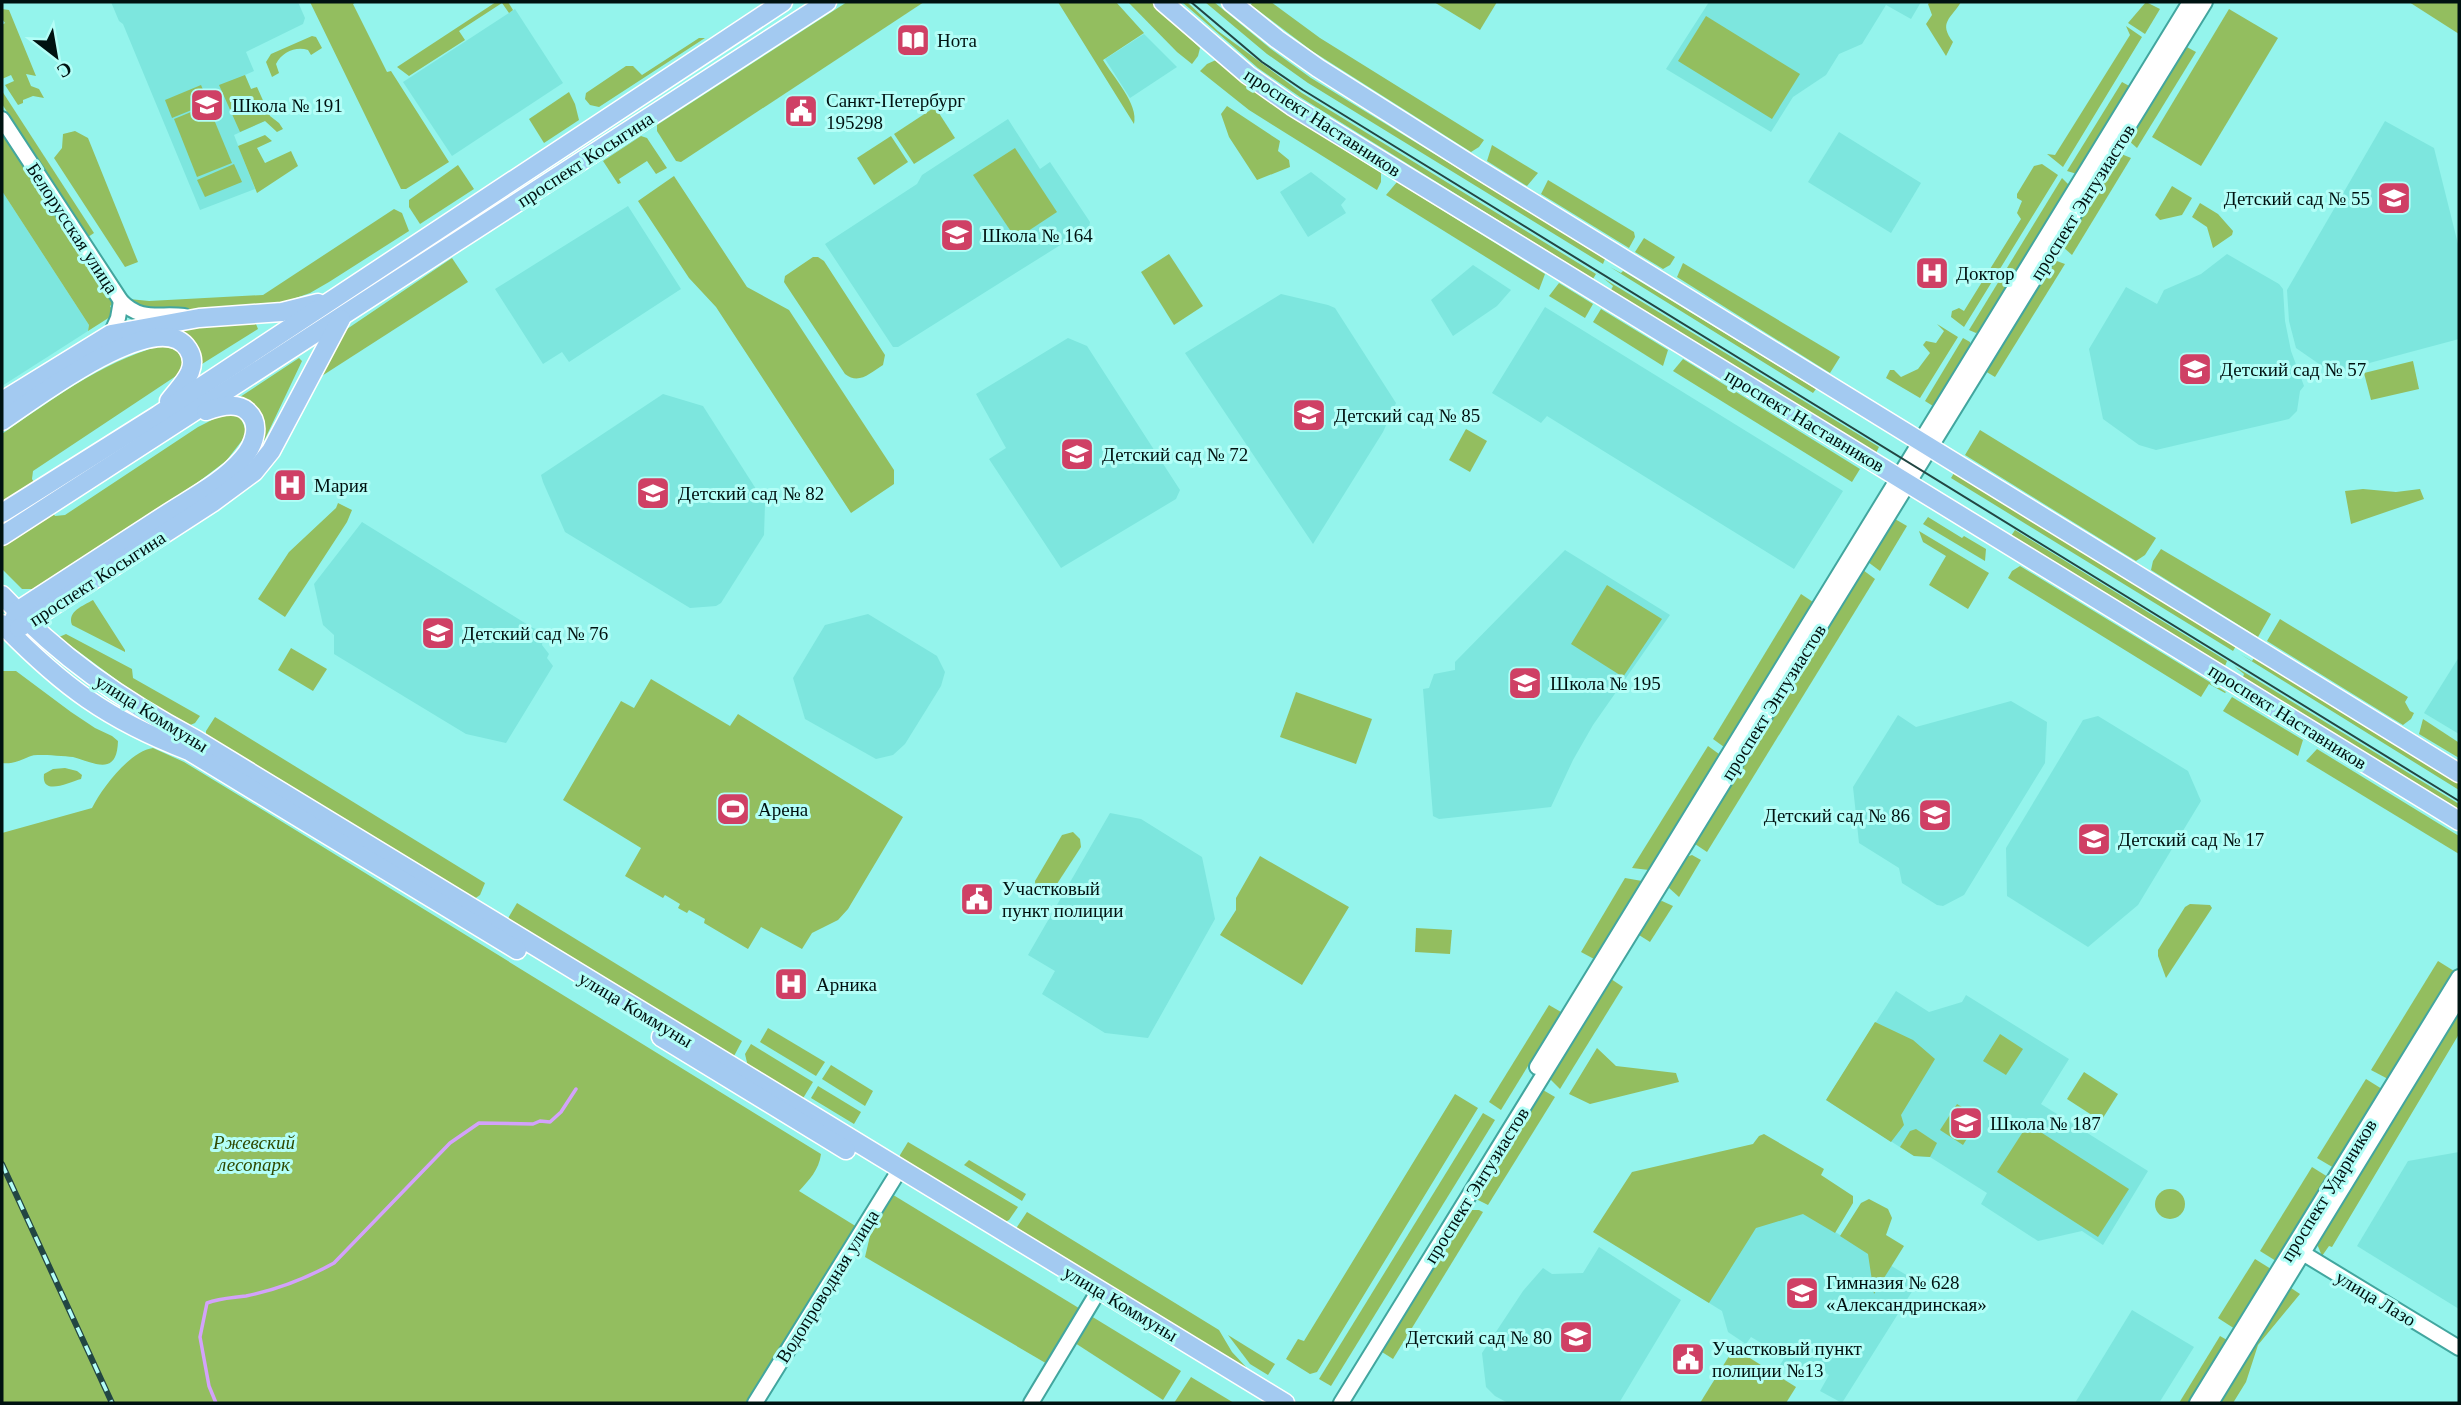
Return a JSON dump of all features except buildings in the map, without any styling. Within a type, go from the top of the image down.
[{"type":"main road","name":"проспект Косыгина","points":[[2,513],[158,415],[783,2]]},
{"type":"main road","name":"проспект Косыгина","points":[[2,536],[827,2]]},
{"type":"main road","name":"проспект Наставников","points":[[1163,2],[1248,75],[1292,106],[2459,821]]},
{"type":"main road","points":[[1231,2],[1277,39],[1340,82],[1473,166],[2459,773]]},
{"type":"main road","name":"проспект Косыгина","points":[[2,401],[111,334],[199,318],[282,312],[331,299]]},
{"type":"main road","name":"проспект Косыгина","points":[[5,628],[233,490],[254,472],[271,451],[342,315]]},
{"type":"main road","name":"проспект Косыгина","points":[[2,421],[92,362],[119,348],[140,340],[170,337],[188,348],[191,369],[187,379],[158,415]]},
{"type":"main road","name":"проспект Косыгина","points":[[22,617],[225,475],[243,458],[253,442],[256,430],[247,411],[240,407],[222,406],[169,430]]},
{"type":"main road","name":"улица Коммуны","points":[[2,596],[73,663],[136,706],[1096,1295],[1285,1403]]},
{"type":"main road","name":"улица Коммуны","points":[[5,628],[58,678],[111,716],[189,751],[897,1174]]},
{"type":"main road","name":"улица Коммуны","points":[[1096,1295],[1263,1403]]},
{"type":"street","name":"проспект Энтузиастов","points":[[1341,1403],[2197,3]]},
{"type":"street","name":"Белорусская улица","points":[[2,119],[121,301],[140,315],[199,318]]},
{"type":"street","name":"Белорусская улица","points":[[111,334],[121,301]]},
{"type":"street","name":"проспект Энтузиастов","points":[[1332,1403],[1903,480]]},
{"type":"street","name":"проспект Ударников","points":[[2211,1403],[2459,976]]},
{"type":"street","name":"проспект Ударников","points":[[2197,1403],[2459,998]]},
{"type":"street","name":"Водопроводная улица","points":[[755,1403],[897,1174]]},
{"type":"street","name":"улица Лазо","points":[[2298,1250],[2459,1348]]},
{"type":"street","points":[[1031,1403],[1096,1295]]},
{"type":"shaded area","name":"Школа № 191","points":[[111,2],[298,2],[305,18],[303,24],[246,52],[254,71],[245,75],[265,121],[234,135],[255,189],[200,210],[123,24]]},
{"type":"shaded area","points":[[1709,2],[1921,2],[1911,19],[1886,5],[1862,44],[1839,54],[1826,75],[1793,97],[1771,132],[1666,69]]},
{"type":"shaded area","points":[[515,9],[563,83],[452,156],[403,82]]},
{"type":"shaded area","points":[[1144,34],[1177,67],[1130,98],[1105,59]]},
{"type":"shaded area","name":"Школа № 164","points":[[1008,119],[1040,169],[1050,162],[1090,222],[1089,227],[898,347],[893,347],[825,244],[917,184],[922,175]]},
{"type":"shaded area","name":"Детский сад № 55","points":[[2385,121],[2434,148],[2459,248],[2459,339],[2332,373],[2296,348],[2289,321],[2287,290]]},
{"type":"shaded area","points":[[1839,132],[1921,183],[1891,233],[1808,182]]},
{"type":"shaded area","points":[[1311,172],[1346,199],[1341,205],[1346,213],[1308,237],[1280,192]]},
{"type":"shaded area","points":[[2,191],[89,325],[88,331],[2,386]]},
{"type":"shaded area","points":[[628,206],[681,289],[569,362],[562,352],[543,364],[495,289]]},
{"type":"shaded area","name":"Детский сад № 57","points":[[2227,254],[2279,284],[2283,289],[2285,321],[2291,351],[2304,386],[2300,391],[2297,411],[2289,419],[2156,450],[2139,445],[2103,419],[2089,349],[2126,287],[2157,304],[2164,290],[2201,274]]},
{"type":"shaded area","points":[[1473,265],[1511,290],[1497,306],[1453,336],[1431,300]]},
{"type":"shaded area","name":"Детский сад № 85","points":[[1281,294],[1335,308],[1396,403],[1383,432],[1313,544],[1185,353]]},
{"type":"shaded area","points":[[1545,307],[1843,491],[1794,569],[1547,416],[1541,423],[1492,393]]},
{"type":"shaded area","name":"Детский сад № 72","points":[[1068,338],[1087,346],[1180,490],[1176,499],[1061,568],[989,459],[1006,448],[976,394]]},
{"type":"shaded area","name":"Детский сад № 82","points":[[663,394],[703,406],[765,503],[764,535],[721,603],[716,606],[690,608],[565,532],[541,475]]},
{"type":"shaded area","name":"Детский сад № 76","points":[[362,522],[533,628],[544,632],[542,645],[553,666],[506,743],[466,734],[334,654],[334,635],[323,625],[314,584]]},
{"type":"shaded area","name":"Школа № 195","points":[[1565,550],[1670,615],[1593,725],[1551,807],[1439,819],[1433,816],[1423,689],[1429,688],[1434,674],[1455,670],[1455,662]]},
{"type":"shaded area","points":[[868,614],[937,656],[945,672],[941,686],[905,744],[893,755],[876,759],[805,719],[793,678],[825,625]]},
{"type":"shaded area","points":[[2459,657],[2459,734],[2424,713]]},
{"type":"shaded area","name":"Детский сад № 86","points":[[2011,701],[2047,722],[2045,763],[1964,895],[1943,906],[1937,905],[1902,883],[1899,868],[1859,843],[1853,787],[1898,715],[1916,727]]},
{"type":"shaded area","name":"Детский сад № 17","points":[[2098,716],[2188,771],[2201,801],[2138,905],[2088,947],[2007,896],[2006,848],[2083,720]]},
{"type":"shaded area","points":[[1110,813],[1141,819],[1202,857],[1215,919],[1148,1038],[1105,1033],[1042,994],[1055,971],[1028,955]]},
{"type":"shaded area","name":"Школа № 187","points":[[1896,991],[1929,1012],[1962,1002],[1966,995],[2069,1059],[2041,1104],[2148,1171],[2103,1245],[2082,1231],[2038,1241],[1981,1204],[1987,1193],[1930,1157],[1914,1156],[1826,1100]]},
{"type":"shaded area","points":[[2459,1152],[2459,1309],[2357,1246],[2408,1161]]},
{"type":"shaded area","name":"Гимназия № 628 «Александринская»","points":[[1729,1168],[1918,1282],[1842,1403],[1820,1391],[1829,1375],[1822,1371],[1795,1373],[1780,1365],[1785,1357],[1751,1337],[1746,1344],[1728,1332],[1722,1311],[1606,1239],[1643,1181]]},
{"type":"shaded area","name":"Детский сад № 80","points":[[1599,1247],[1681,1300],[1619,1403],[1508,1403],[1495,1396],[1486,1387],[1482,1353],[1523,1291],[1543,1268],[1552,1274],[1583,1273]]},
{"type":"shaded area","points":[[2132,1310],[2194,1347],[2159,1403],[2075,1403]]},
{"type":"green space","points":[[310,2],[356,2],[353,4],[387,72],[391,71],[449,162],[406,189],[401,189]]},
{"type":"green space","points":[[496,2],[508,2],[513,10],[509,13],[502,3],[459,31],[465,40],[409,76],[397,67]]},
{"type":"green space","points":[[847,2],[924,2],[681,162],[676,161],[657,131],[657,125]]},
{"type":"green space","points":[[1058,2],[1116,2],[1144,33],[1103,60],[1129,99],[1135,116],[1134,124]]},
{"type":"green space","points":[[1128,2],[1152,2],[1200,48],[1192,64],[1177,52]]},
{"type":"green space","points":[[1182,2],[1187,2],[1218,31],[1302,93],[1596,274],[1593,279],[1300,97],[1258,68]]},
{"type":"green space","points":[[1205,2],[1214,2],[1311,78],[1605,259],[1603,264],[1308,83],[1267,54]]},
{"type":"green space","points":[[1252,2],[1271,2],[1320,38],[1484,140],[1471,152],[1312,51],[1251,5]]},
{"type":"green space","points":[[1434,2],[1497,2],[1480,30]]},
{"type":"green space","points":[[1961,2],[1946,25],[1953,42],[1946,56],[1926,24],[1932,15],[1928,4]]},
{"type":"green space","points":[[2146,2],[2160,9],[2145,34],[2128,23]]},
{"type":"green space","points":[[2409,2],[2459,2],[2459,34]]},
{"type":"green space","points":[[2,9],[9,10],[36,76],[26,74],[31,86],[39,89],[44,98],[33,96],[18,105],[5,85],[14,81],[11,75],[2,79],[2,25],[5,23]]},
{"type":"green space","points":[[2229,9],[2278,38],[2201,166],[2152,137]]},
{"type":"green space","points":[[1706,16],[1800,74],[1772,119],[1678,61]]},
{"type":"green space","points":[[2126,26],[2142,37],[2063,167],[2047,154],[2055,155],[2130,35]]},
{"type":"green space","points":[[312,36],[316,37],[322,48],[311,55],[308,50],[303,49],[286,53],[276,64],[279,73],[272,77],[266,62],[271,54]]},
{"type":"green space","points":[[699,38],[705,38],[599,107],[590,105],[585,99],[586,93],[626,66],[633,66],[642,75]]},
{"type":"green space","points":[[2185,46],[2196,52],[2137,148],[2128,140]]},
{"type":"green space","points":[[1216,60],[1287,114],[1381,173],[1377,190],[1249,110],[1200,71]]},
{"type":"green space","points":[[245,75],[251,89],[257,87],[270,116],[283,129],[277,132],[265,121],[240,132],[219,85]]},
{"type":"green space","points":[[2122,82],[2131,87],[2077,174],[2067,171]]},
{"type":"green space","points":[[201,85],[209,103],[172,118],[165,100]]},
{"type":"green space","points":[[2,91],[94,233],[88,237],[2,104]]},
{"type":"green space","points":[[569,92],[579,120],[544,143],[529,119]]},
{"type":"green space","points":[[208,105],[232,163],[197,177],[174,119]]},
{"type":"green space","points":[[1227,106],[1280,141],[1278,151],[1289,160],[1290,167],[1257,180],[1229,137],[1221,114]]},
{"type":"green space","points":[[935,107],[955,138],[914,164],[894,134]]},
{"type":"green space","points":[[2,131],[114,303],[110,306],[113,311],[110,317],[88,331],[89,325],[2,191]]},
{"type":"green space","points":[[75,131],[88,138],[138,262],[125,267],[54,158],[62,148],[63,134]]},
{"type":"green space","points":[[265,135],[272,141],[257,148],[265,163],[291,151],[298,166],[257,193],[238,146]]},
{"type":"green space","points":[[641,136],[647,138],[667,168],[656,174],[647,161],[619,179],[621,183],[618,184],[603,161]]},
{"type":"green space","points":[[891,136],[908,162],[874,185],[857,158]]},
{"type":"green space","points":[[1492,145],[1538,173],[1527,186],[1487,161]]},
{"type":"green space","points":[[1015,148],[1057,212],[1016,239],[973,175]]},
{"type":"green space","points":[[2119,153],[2131,158],[2072,255],[2062,246]]},
{"type":"green space","points":[[234,164],[242,182],[205,197],[197,180]]},
{"type":"green space","points":[[2042,164],[2058,175],[1964,327],[1951,317],[1952,311],[1959,308],[1964,311],[2021,219],[2017,213],[2022,201],[2017,198],[2017,194],[2034,166]]},
{"type":"green space","points":[[458,165],[474,189],[420,224],[409,207],[409,200]]},
{"type":"green space","points":[[674,176],[747,287],[789,310],[894,470],[894,484],[851,513],[716,307],[689,278],[638,201]]},
{"type":"green space","points":[[2062,178],[2070,186],[1980,331],[1976,333],[1969,330]]},
{"type":"green space","points":[[1548,180],[1634,232],[1635,237],[1629,248],[1541,194]]},
{"type":"green space","points":[[1397,182],[1545,274],[1539,290],[1386,195]]},
{"type":"green space","points":[[2172,186],[2192,198],[2182,215],[2160,220],[2155,215]]},
{"type":"green space","points":[[2200,203],[2218,214],[2233,231],[2232,235],[2213,248],[2207,227],[2192,217]]},
{"type":"green space","points":[[394,209],[402,213],[409,231],[310,293],[276,305],[150,311],[143,310],[129,299],[149,301],[263,295]]},
{"type":"green space","points":[[1644,238],[1675,257],[1670,265],[1663,269],[1635,252]]},
{"type":"green space","points":[[1169,254],[1203,306],[1174,325],[1141,272]]},
{"type":"green space","points":[[813,257],[824,261],[885,355],[883,365],[864,377],[855,378],[845,374],[784,282],[785,276]]},
{"type":"green space","points":[[452,258],[468,282],[314,381],[335,342],[347,329]]},
{"type":"green space","points":[[2054,260],[2065,264],[1995,377],[1985,371]]},
{"type":"green space","points":[[1683,263],[1840,357],[1830,373],[1677,277]]},
{"type":"green space","points":[[1610,267],[1621,273],[1623,271],[1816,389],[1813,393]]},
{"type":"green space","points":[[1603,278],[1879,447],[1876,453],[1611,290],[1613,286]]},
{"type":"green space","points":[[1559,283],[1593,304],[1585,318],[1549,296]]},
{"type":"green space","points":[[1601,309],[1668,350],[1663,366],[1593,322]]},
{"type":"green space","points":[[256,324],[258,329],[202,364],[185,337],[162,328]]},
{"type":"green space","points":[[1937,324],[1958,337],[1920,398],[1886,378],[1890,370],[1894,370],[1901,377],[1918,369],[1930,353],[1923,345],[1926,341],[1936,343],[1944,331]]},
{"type":"green space","points":[[1963,338],[1970,342],[1970,347],[1933,406],[1925,401]]},
{"type":"green space","points":[[160,346],[171,348],[179,354],[182,363],[179,374],[33,471],[32,479],[55,516],[65,515],[214,419],[224,415],[241,418],[246,431],[244,438],[226,461],[197,483],[34,589],[22,589],[2,569],[2,434],[97,372]]},
{"type":"green space","points":[[299,358],[302,361],[265,439],[253,457],[257,446],[240,397]]},
{"type":"green space","points":[[1683,359],[1860,469],[1852,482],[1673,371]]},
{"type":"green space","points":[[2413,361],[2419,389],[2371,400],[2364,373]]},
{"type":"green space","points":[[1466,429],[1487,441],[1470,472],[1449,460]]},
{"type":"green space","points":[[1980,430],[2156,538],[2145,555],[2136,561],[1965,455]]},
{"type":"green space","points":[[1954,473],[2236,646],[2233,651],[1951,478]]},
{"type":"green space","points":[[2363,489],[2396,492],[2420,489],[2424,499],[2351,524],[2345,491]]},
{"type":"green space","points":[[338,503],[352,510],[347,522],[285,617],[258,599],[289,552],[336,508]]},
{"type":"green space","points":[[1928,517],[1986,549],[1985,561],[1923,524]]},
{"type":"green space","points":[[1895,519],[1907,526],[1880,571],[1868,562]]},
{"type":"green space","points":[[2015,530],[2227,661],[2225,666],[2011,536]]},
{"type":"green space","points":[[1919,531],[1989,573],[1968,609],[1929,585],[1946,556],[1923,542]]},
{"type":"green space","points":[[2161,549],[2271,614],[2258,637],[2151,570]]},
{"type":"green space","points":[[2020,566],[2226,692],[2209,684],[2201,697],[2008,578],[2012,571]]},
{"type":"green space","points":[[1863,570],[1875,579],[1707,852],[1695,844]]},
{"type":"green space","points":[[1607,585],[1662,619],[1623,677],[1571,644]]},
{"type":"green space","points":[[1801,594],[1813,602],[1724,747],[1713,739]]},
{"type":"green space","points":[[93,600],[125,652],[72,625],[74,613]]},
{"type":"green space","points":[[2280,619],[2408,697],[2405,702],[2414,713],[2411,719],[2403,725],[2267,641]]},
{"type":"green space","points":[[66,634],[132,669],[133,678],[200,716],[195,723],[188,726],[133,692],[59,637]]},
{"type":"green space","points":[[291,648],[327,669],[313,691],[278,670]]},
{"type":"green space","points":[[2240,654],[2252,661],[2254,658],[2459,784],[2459,790]]},
{"type":"green space","points":[[2234,666],[2459,804],[2459,810],[2243,677],[2244,674]]},
{"type":"green space","points":[[2,671],[16,671],[71,712],[112,736],[118,741],[113,760],[103,765],[73,757],[39,755],[2,763]]},
{"type":"green space","name":"Арена","points":[[651,679],[730,726],[738,714],[903,817],[848,909],[838,920],[812,933],[802,949],[761,927],[748,949],[704,923],[705,919],[689,910],[687,913],[678,908],[680,904],[665,895],[663,898],[625,876],[641,848],[563,800],[621,701],[634,708]]},
{"type":"green space","points":[[1296,692],[1372,719],[1356,764],[1280,737]]},
{"type":"green space","points":[[2232,697],[2303,740],[2298,756],[2223,711]]},
{"type":"green space","points":[[215,717],[485,883],[480,895],[473,900],[206,737],[206,731]]},
{"type":"green space","points":[[2423,719],[2458,742],[2459,758],[2419,734]]},
{"type":"green space","points":[[1708,746],[1719,754],[1649,870],[1632,868]]},
{"type":"green space","name":"Ржевский лесопарк","points":[[153,748],[184,762],[821,1154],[816,1170],[799,1191],[857,1227],[746,1403],[2,1403],[2,833],[92,808],[126,763]]},
{"type":"green space","points":[[2317,749],[2459,836],[2459,854],[2306,761]]},
{"type":"green space","points":[[53,769],[77,771],[82,775],[81,779],[57,786],[47,785],[44,774]]},
{"type":"green space","points":[[1073,832],[1080,839],[1081,847],[1053,890],[1041,892],[1035,881],[1062,835]]},
{"type":"green space","points":[[1692,855],[1701,860],[1679,897],[1668,887],[1686,857]]},
{"type":"green space","points":[[1260,856],[1349,907],[1302,985],[1220,935],[1236,910],[1236,898]]},
{"type":"green space","points":[[1625,878],[1642,881],[1594,959],[1581,952]]},
{"type":"green space","points":[[1662,901],[1673,906],[1650,942],[1639,935]]},
{"type":"green space","points":[[517,903],[742,1041],[733,1058],[507,920]]},
{"type":"green space","points":[[2190,904],[2210,905],[2212,908],[2166,978],[2158,950],[2185,907]]},
{"type":"green space","points":[[1416,928],[1452,930],[1450,954],[1415,952]]},
{"type":"green space","points":[[2438,961],[2454,971],[2388,1079],[2371,1070]]},
{"type":"green space","points":[[1611,979],[1623,987],[1560,1089],[1550,1079]]},
{"type":"green space","points":[[1549,1005],[1561,1012],[1501,1110],[1489,1102]]},
{"type":"green space","points":[[2456,1015],[2459,1017],[2459,1034],[2332,1247],[2329,1246],[2322,1256],[2317,1244],[2319,1237]]},
{"type":"green space","points":[[1875,1022],[1913,1040],[1935,1059],[1901,1115],[1904,1125],[1891,1142],[1826,1100]]},
{"type":"green space","points":[[768,1028],[825,1062],[816,1076],[760,1042]]},
{"type":"green space","points":[[2000,1034],[2023,1049],[2006,1075],[1983,1061]]},
{"type":"green space","points":[[751,1044],[813,1082],[802,1100],[748,1067],[745,1054]]},
{"type":"green space","points":[[1597,1048],[1616,1066],[1676,1073],[1679,1082],[1590,1104],[1569,1094]]},
{"type":"green space","points":[[831,1065],[873,1091],[865,1106],[822,1079]]},
{"type":"green space","points":[[2084,1072],[2118,1094],[2101,1121],[2067,1099]]},
{"type":"green space","points":[[2366,1079],[2382,1089],[2334,1168],[2317,1158]]},
{"type":"green space","points":[[818,1086],[861,1112],[854,1124],[811,1098]]},
{"type":"green space","points":[[1543,1090],[1555,1097],[1488,1205],[1476,1199]]},
{"type":"green space","points":[[1455,1094],[1478,1108],[1317,1372],[1310,1374],[1286,1359],[1298,1339],[1304,1341]]},
{"type":"green space","points":[[1957,1104],[1980,1118],[1963,1145],[1940,1130]]},
{"type":"green space","points":[[1483,1113],[1495,1120],[1331,1386],[1319,1379]]},
{"type":"green space","points":[[2028,1124],[2129,1189],[2098,1237],[1997,1172]]},
{"type":"green space","points":[[1916,1129],[1937,1143],[1930,1157],[1914,1156],[1900,1147],[1910,1131]]},
{"type":"green space","points":[[1764,1134],[1824,1169],[1821,1175],[1853,1196],[1853,1203],[1835,1233],[1803,1214],[1756,1228],[1709,1303],[1593,1232],[1632,1172],[1753,1144]]},
{"type":"green space","points":[[908,1142],[1018,1207],[1009,1220],[1003,1223],[900,1159]]},
{"type":"green space","points":[[969,1160],[1026,1194],[1022,1201],[964,1165]]},
{"type":"green space","points":[[2312,1167],[2328,1177],[2276,1261],[2260,1251]]},
{"type":"green space","points":[[2170,1189],[2181,1193],[2185,1204],[2181,1215],[2170,1219],[2159,1215],[2155,1204],[2159,1193]]},
{"type":"green space","points":[[890,1193],[1082,1310],[1049,1365],[865,1257],[874,1219]]},
{"type":"green space","points":[[1869,1199],[1888,1209],[1892,1218],[1886,1235],[1904,1246],[1874,1294],[1868,1254],[1840,1236],[1861,1203]]},
{"type":"green space","points":[[1469,1210],[1483,1212],[1393,1359],[1382,1352]]},
{"type":"green space","points":[[1027,1212],[1219,1330],[1232,1352],[1246,1367],[1244,1370],[1017,1231]]},
{"type":"green space","points":[[2255,1259],[2271,1269],[2235,1329],[2218,1318]]},
{"type":"green space","points":[[2288,1286],[2300,1294],[2258,1345],[2246,1382],[2233,1403],[2216,1403]]},
{"type":"green space","points":[[1091,1316],[1181,1371],[1163,1400],[1075,1343]]},
{"type":"green space","points":[[1228,1335],[1275,1364],[1268,1375],[1250,1364]]},
{"type":"green space","points":[[2220,1336],[2227,1340],[2189,1403],[2179,1403]]},
{"type":"green space","points":[[1734,1348],[1796,1387],[1786,1403],[1700,1403]]},
{"type":"green space","points":[[1191,1377],[1234,1403],[1174,1403]]},
{"type":"waterway","points":[[216,1403],[209,1386],[200,1337],[207,1303],[280,1287],[334,1263],[450,1143],[479,1123],[550,1122],[561,1112],[576,1089]]},
{"type":"tram line","points":[[1191,2],[1262,62],[1303,90],[2459,801]]},
{"type":"railway","points":[[2,1164],[112,1403]]},
{"type":"place","name":"Нота","points":[[913,40]]},
{"type":"place","name":"Школа № 191","points":[[207,105]]},
{"type":"place","name":"Санкт-Петербург 195298","points":[[801,111]]},
{"type":"place","name":"Детский сад № 55","points":[[2394,198]]},
{"type":"place","name":"Школа № 164","points":[[957,235]]},
{"type":"place","name":"Доктор","points":[[1932,273]]},
{"type":"place","name":"Детский сад № 57","points":[[2195,369]]},
{"type":"place","name":"Детский сад № 85","points":[[1309,415]]},
{"type":"place","name":"Детский сад № 72","points":[[1077,454]]},
{"type":"place","name":"Мария","points":[[290,485]]},
{"type":"place","name":"Детский сад № 82","points":[[653,493]]},
{"type":"place","name":"Детский сад № 76","points":[[438,633]]},
{"type":"place","name":"Школа № 195","points":[[1525,683]]},
{"type":"place","name":"Арена","points":[[733,809]]},
{"type":"place","name":"Детский сад № 86","points":[[1935,815]]},
{"type":"place","name":"Детский сад № 17","points":[[2094,839]]},
{"type":"place","name":"Участковый пункт полиции","points":[[977,899]]},
{"type":"place","name":"Арника","points":[[791,984]]},
{"type":"place","name":"Школа № 187","points":[[1966,1123]]},
{"type":"place","name":"Гимназия № 628 «Александринская»","points":[[1802,1293]]},
{"type":"place","name":"Детский сад № 80","points":[[1576,1337]]},
{"type":"place","name":"Участковый пункт полиции №13","points":[[1688,1359]]}]
